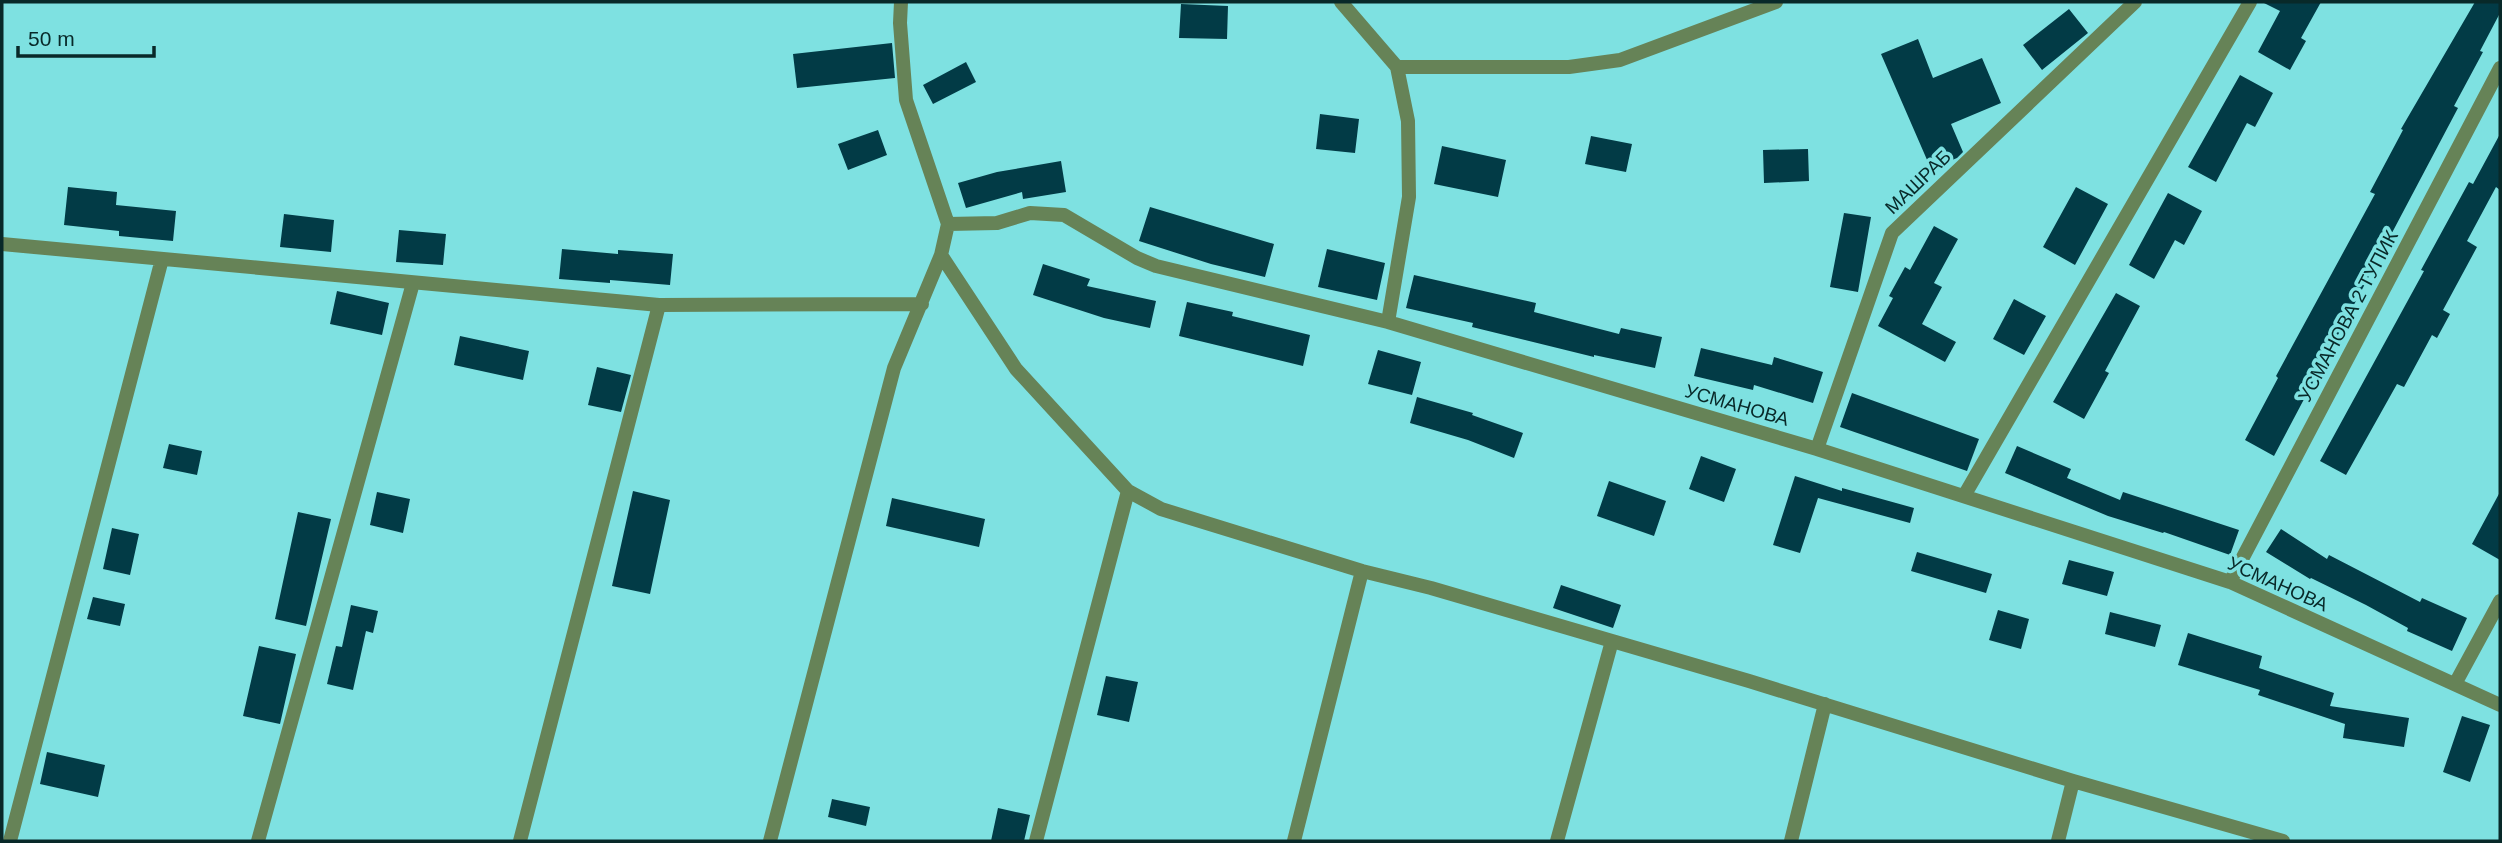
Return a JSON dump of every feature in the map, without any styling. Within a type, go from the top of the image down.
[{"type":"street","points":[[770,841],[894,368],[941,255],[948,224],[906,100],[901,2]]},
{"type":"street","points":[[1341,2],[1397,67],[1408,121],[1409,197],[1388,322]]},
{"type":"street","points":[[1397,67],[1569,67],[1620,60],[1776,2]]},
{"type":"street","name":"МАШРАБ","points":[[1817,449],[1892,233],[2135,2]]},
{"type":"street","points":[[1964,496],[2250,2]]},
{"type":"street","name":"УСМАНОВА 2 ТУПИК","points":[[2230,582],[2500,68]]},
{"type":"street","name":"УСМАНОВА","points":[[948,224],[997,223],[1030,213],[1064,215],[1137,258],[1156,266],[1388,322],[1817,449],[2230,582],[2500,705]]},
{"type":"street","points":[[2,244],[659,305],[922,304]]},
{"type":"street","points":[[941,255],[1016,369],[1128,491],[1161,509],[1362,571],[1431,588],[1612,641],[2074,781],[2283,841]]},
{"type":"street","points":[[10,841],[162,259]]},
{"type":"street","points":[[258,841],[412,282]]},
{"type":"street","points":[[520,841],[659,305]]},
{"type":"street","points":[[1037,841],[1128,491]]},
{"type":"street","points":[[1294,841],[1362,571]]},
{"type":"street","points":[[2455,684],[2500,601]]},
{"type":"street","points":[[1557,841],[1612,641]]},
{"type":"street","points":[[1791,841],[1825,704]]},
{"type":"street","points":[[2058,841],[2074,781]]},
{"type":"building","points":[[2262,2],[2321,2],[2301,38],[2306,41],[2290,70],[2258,52],[2280,11]]},
{"type":"building","points":[[2475,2],[2500,2],[2500,13],[2480,51],[2483,52],[2454,106],[2458,108],[2274,456],[2245,440],[2278,378],[2276,376],[2375,194],[2370,192],[2403,130],[2401,129]]},
{"type":"building","points":[[1181,4],[1228,6],[1227,39],[1179,38]]},
{"type":"building","points":[[2069,9],[2088,33],[2042,70],[2023,45]]},
{"type":"building","points":[[1918,39],[1933,78],[1982,58],[2001,103],[1951,124],[1963,152],[1957,158],[1931,169],[1881,54]]},
{"type":"building","points":[[892,43],[895,78],[797,88],[793,54]]},
{"type":"building","points":[[966,62],[976,82],[933,104],[923,85]]},
{"type":"building","points":[[2240,75],[2273,93],[2255,127],[2247,123],[2216,182],[2188,167]]},
{"type":"building","points":[[1320,114],[1359,119],[1355,153],[1316,149]]},
{"type":"building","points":[[878,130],[887,155],[848,170],[838,144]]},
{"type":"building","points":[[2500,134],[2500,190],[2496,187],[2467,241],[2477,247],[2443,310],[2450,314],[2437,338],[2432,335],[2404,387],[2397,384],[2346,475],[2320,461],[2424,271],[2421,270],[2469,182],[2473,184]]},
{"type":"building","points":[[1591,136],[1632,144],[1626,172],[1585,164]]},
{"type":"building","points":[[1442,146],[1506,160],[1498,197],[1434,184]]},
{"type":"building","points":[[1808,149],[1809,181],[1764,183],[1763,150]]},
{"type":"building","points":[[1061,161],[1066,192],[1023,199],[1022,192],[966,208],[958,183],[997,172]]},
{"type":"building","points":[[68,187],[117,192],[116,205],[176,211],[173,241],[119,236],[119,231],[64,225]]},
{"type":"building","points":[[2076,187],[2108,204],[2075,265],[2043,247]]},
{"type":"building","points":[[2168,193],[2202,211],[2184,245],[2175,240],[2154,279],[2129,265]]},
{"type":"building","points":[[1150,207],[1274,244],[1265,277],[1211,264],[1139,241]]},
{"type":"building","points":[[1844,213],[1871,217],[1858,292],[1830,287]]},
{"type":"building","points":[[284,214],[334,220],[331,252],[280,247]]},
{"type":"building","points":[[1934,226],[1958,239],[1934,283],[1942,287],[1922,324],[1956,342],[1945,362],[1878,326],[1893,298],[1889,296],[1905,267],[1910,270]]},
{"type":"building","points":[[399,230],[446,234],[443,265],[396,262]]},
{"type":"building","points":[[562,249],[618,254],[618,250],[673,254],[670,285],[559,279]]},
{"type":"building","points":[[1327,249],[1385,263],[1377,300],[1318,287]]},
{"type":"building","points":[[1043,264],[1090,279],[1087,286],[1156,301],[1150,328],[1104,318],[1033,295]]},
{"type":"building","points":[[1414,275],[1536,303],[1534,312],[1619,334],[1621,328],[1662,337],[1655,368],[1594,357],[1472,327],[1473,323],[1406,308]]},
{"type":"building","points":[[337,291],[389,303],[382,335],[330,324]]},
{"type":"building","points":[[2116,293],[2140,306],[2105,371],[2109,373],[2084,419],[2053,402]]},
{"type":"building","points":[[2014,299],[2046,316],[2024,355],[1993,339]]},
{"type":"building","points":[[1187,302],[1233,312],[1232,316],[1310,335],[1303,366],[1179,336]]},
{"type":"building","points":[[460,336],[529,351],[523,380],[454,365]]},
{"type":"building","points":[[1701,348],[1772,365],[1774,357],[1823,372],[1813,403],[1754,385],[1753,390],[1694,376]]},
{"type":"building","points":[[1378,350],[1421,362],[1412,395],[1368,384]]},
{"type":"building","points":[[597,367],[631,375],[621,412],[588,405]]},
{"type":"building","points":[[1852,393],[1979,439],[1967,471],[1840,427]]},
{"type":"building","points":[[1417,397],[1473,413],[1472,415],[1523,433],[1514,458],[1468,440],[1410,423]]},
{"type":"building","points":[[169,444],[202,451],[197,475],[163,468]]},
{"type":"building","points":[[2017,446],[2071,469],[2067,478],[2120,500],[2123,492],[2239,530],[2230,555],[2108,516],[2005,473]]},
{"type":"building","points":[[1701,456],[1736,469],[1724,502],[1689,489]]},
{"type":"building","points":[[1795,476],[1842,491],[1842,488],[1914,508],[1910,523],[1818,498],[1800,553],[1773,545]]},
{"type":"building","points":[[1609,481],[1666,501],[1654,536],[1597,516]]},
{"type":"building","points":[[633,491],[670,500],[650,594],[612,586]]},
{"type":"building","points":[[377,492],[410,499],[403,533],[370,525]]},
{"type":"building","points":[[2500,492],[2500,560],[2472,544]]},
{"type":"building","points":[[892,498],[985,519],[979,547],[886,526]]},
{"type":"building","points":[[298,512],[331,519],[306,626],[275,619]]},
{"type":"building","points":[[112,528],[139,534],[130,575],[103,569]]},
{"type":"building","points":[[2281,529],[2327,559],[2329,555],[2420,602],[2422,598],[2467,618],[2452,651],[2407,631],[2408,628],[2310,579],[2266,552]]},
{"type":"building","points":[[1917,552],[1992,574],[1986,593],[1911,571]]},
{"type":"building","points":[[2069,560],[2114,572],[2107,596],[2062,584]]},
{"type":"building","points":[[1561,585],[1621,605],[1613,628],[1553,608]]},
{"type":"building","points":[[93,597],[125,604],[120,626],[87,619]]},
{"type":"building","points":[[351,605],[378,611],[373,633],[366,631],[353,690],[327,684],[336,646],[342,647]]},
{"type":"building","points":[[1998,610],[2029,619],[2021,649],[1989,640]]},
{"type":"building","points":[[2110,612],[2161,625],[2155,647],[2105,634]]},
{"type":"building","points":[[2188,633],[2262,656],[2259,668],[2334,693],[2330,706],[2409,718],[2404,747],[2343,738],[2345,724],[2258,695],[2260,690],[2178,665]]},
{"type":"building","points":[[259,646],[296,654],[280,724],[243,716]]},
{"type":"building","points":[[1106,676],[1138,682],[1129,722],[1097,715]]},
{"type":"building","points":[[2462,716],[2490,725],[2470,782],[2443,772]]},
{"type":"building","points":[[47,752],[105,765],[98,797],[40,784]]},
{"type":"building","points":[[832,799],[870,807],[866,826],[828,817]]},
{"type":"building","points":[[998,808],[1030,815],[1024,841],[991,841]]}]
